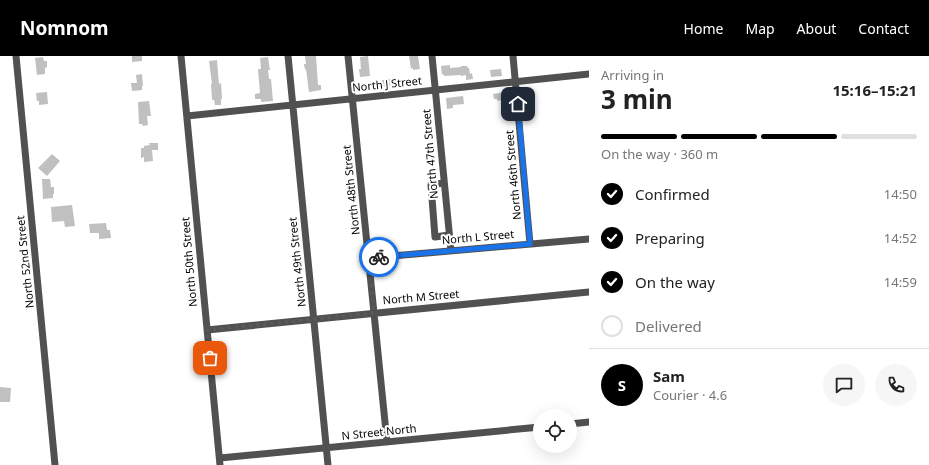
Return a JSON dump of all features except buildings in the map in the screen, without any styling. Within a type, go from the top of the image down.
[{"type":"street","name":"North 52nd Street","points":[[16,56],[55,465]]},
{"type":"street","name":"North 50th Street","points":[[181,56],[220,462]]},
{"type":"street","name":"North 49th Street","points":[[288,56],[328,465]]},
{"type":"street","name":"North 48th Street","points":[[348,56],[387,442]]},
{"type":"street","name":"North 47th Street","points":[[432,56],[443,183],[451,250]]},
{"type":"street","name":"North 46th Street","points":[[513,56],[530,244]]},
{"type":"street","name":"North J Street","points":[[187,116],[589,74]]},
{"type":"street","points":[[443,183],[431,185],[435,237],[449,235]]},
{"type":"street","name":"North L Street","points":[[369,258],[589,239]]},
{"type":"street","name":"North M Street","points":[[207,330],[589,292]]},
{"type":"street","points":[[577,423],[589,422]]},
{"type":"street","name":"N Street North","points":[[220,462],[326,448],[533,428]]},
{"type":"way so far","points":[[210,358],[207,330],[374,313],[369,258],[379,257]]},
{"type":"route","points":[[379,257],[530,244],[518,104]]}]
